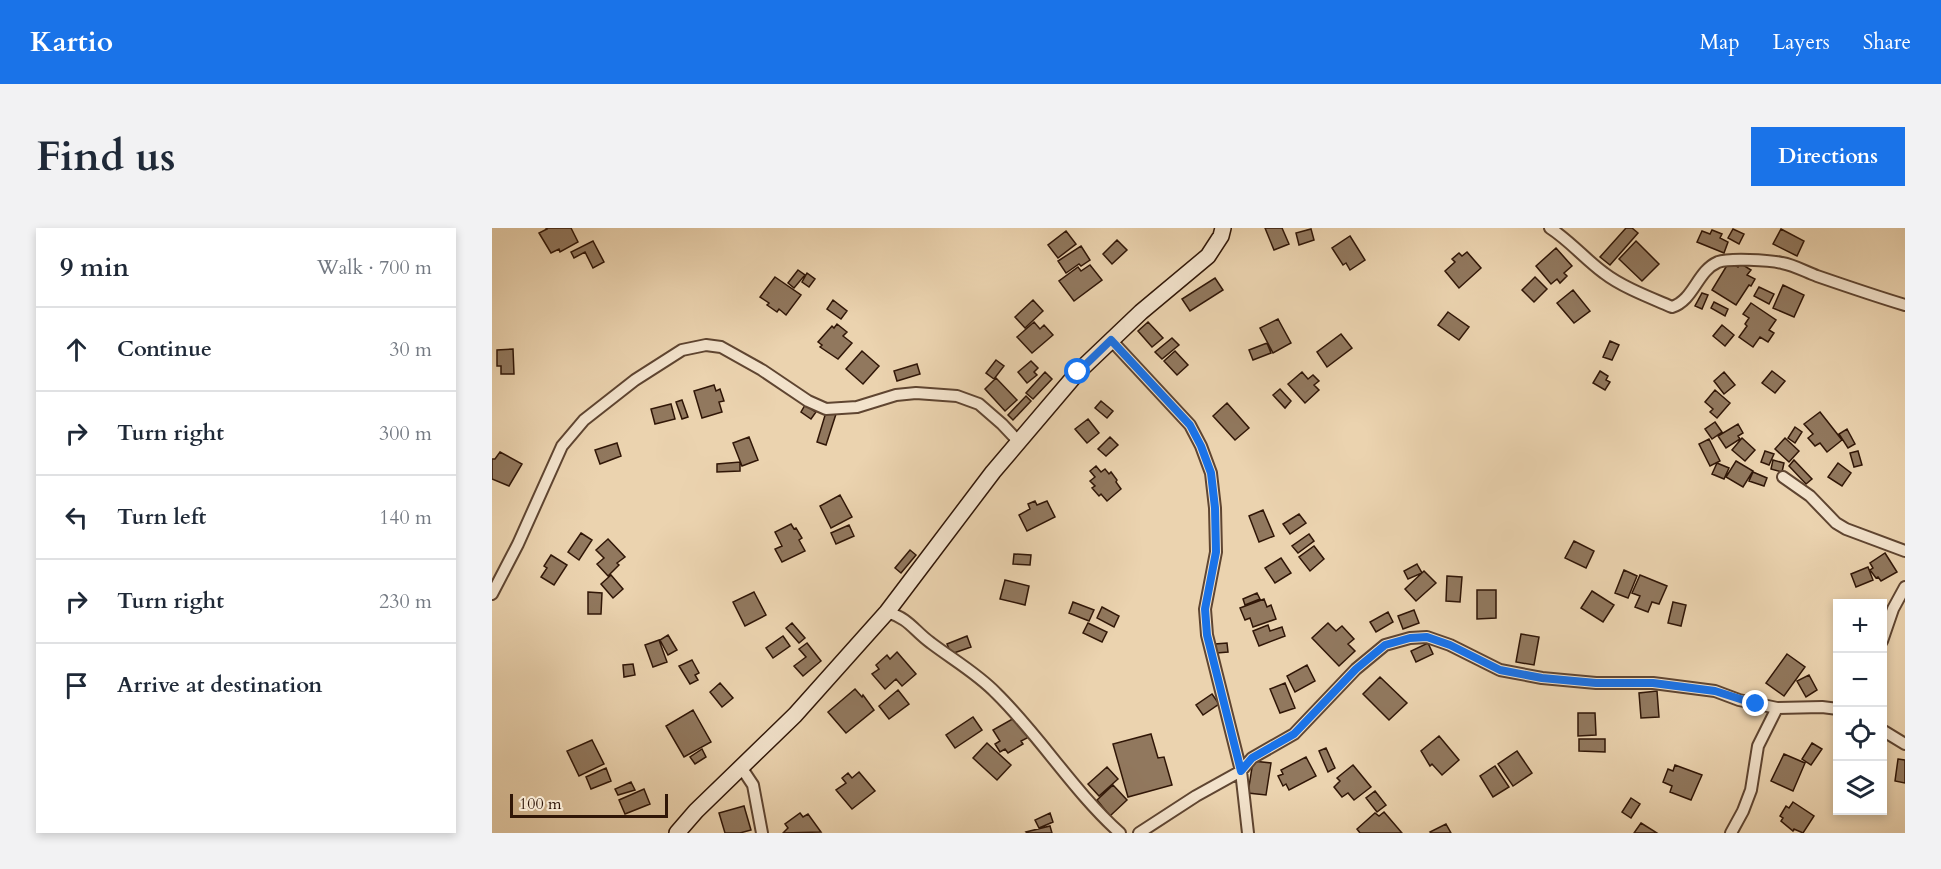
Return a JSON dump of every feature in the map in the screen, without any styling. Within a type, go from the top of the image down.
[{"type":"main road","points":[[677,833],[795,715],[887,612],[993,472],[1078,372],[1141,312],[1208,256],[1223,228]]},
{"type":"street","points":[[1550,228],[1562,235],[1616,281],[1672,306],[1685,300],[1710,266],[1720,261],[1737,259],[1783,263],[1905,305]]},
{"type":"street","points":[[1111,340],[1190,425],[1211,473],[1216,552],[1205,609],[1207,635],[1241,771],[1248,833]]},
{"type":"street","points":[[492,594],[518,544],[562,446],[592,414],[635,380],[682,350],[706,345],[721,347],[762,370],[808,402],[826,409],[857,407],[896,395],[916,393],[957,396],[979,404],[1018,442]]},
{"type":"street","points":[[1783,477],[1810,496],[1836,523],[1905,551]]},
{"type":"street","points":[[1887,626],[1905,587]]},
{"type":"street","points":[[887,612],[903,617],[927,641],[995,691],[1061,766],[1098,813],[1120,833]]},
{"type":"street","points":[[1139,833],[1241,771],[1252,758],[1294,734],[1356,669],[1385,645],[1410,638],[1427,637],[1450,645],[1500,670],[1542,678],[1585,682],[1664,684],[1715,691],[1739,700],[1777,708],[1833,708]]},
{"type":"street","points":[[1731,833],[1752,790],[1758,746],[1777,708]]},
{"type":"street","points":[[1887,733],[1905,744]]},
{"type":"street","points":[[741,767],[753,785],[762,833]]},
{"type":"building","points":[[546,228],[571,228],[578,242],[560,252],[559,249],[551,253],[539,233]]},
{"type":"building","points":[[1265,228],[1282,228],[1289,244],[1274,250]]},
{"type":"building","points":[[1626,228],[1632,228],[1638,233],[1610,265],[1600,257]]},
{"type":"building","points":[[1311,229],[1314,240],[1299,245],[1296,233]]},
{"type":"building","points":[[1733,229],[1744,234],[1739,244],[1728,238]]},
{"type":"building","points":[[1781,229],[1804,241],[1797,256],[1773,244]]},
{"type":"building","points":[[1712,230],[1722,234],[1720,238],[1728,242],[1724,253],[1697,242],[1702,231],[1710,234]]},
{"type":"building","points":[[1066,231],[1076,244],[1058,258],[1048,245]]},
{"type":"building","points":[[1350,236],[1365,260],[1350,270],[1346,263],[1343,265],[1332,248]]},
{"type":"building","points":[[1117,240],[1127,250],[1112,264],[1103,254]]},
{"type":"building","points":[[593,241],[604,262],[593,268],[585,252],[574,258],[571,252]]},
{"type":"building","points":[[1636,241],[1659,264],[1642,281],[1619,259]]},
{"type":"building","points":[[1081,246],[1090,260],[1066,273],[1058,261]]},
{"type":"building","points":[[1556,248],[1572,266],[1564,273],[1567,276],[1560,283],[1557,279],[1551,284],[1536,266]]},
{"type":"building","points":[[1467,252],[1481,268],[1459,288],[1445,271],[1455,262],[1452,259],[1459,253],[1462,256]]},
{"type":"building","points":[[1729,262],[1738,267],[1740,263],[1751,270],[1747,275],[1755,279],[1736,305],[1712,290]]},
{"type":"building","points":[[1090,265],[1102,280],[1074,301],[1059,281],[1078,267],[1081,271]]},
{"type":"building","points":[[798,270],[805,275],[794,288],[788,283]]},
{"type":"building","points":[[807,273],[815,279],[809,287],[802,282]]},
{"type":"building","points":[[775,277],[801,295],[786,315],[779,309],[777,312],[760,297]]},
{"type":"building","points":[[1535,277],[1547,289],[1534,302],[1522,290]]},
{"type":"building","points":[[1215,278],[1223,290],[1190,311],[1182,299]]},
{"type":"building","points":[[1783,285],[1804,295],[1794,317],[1773,308]]},
{"type":"building","points":[[1759,287],[1774,294],[1769,304],[1754,296]]},
{"type":"building","points":[[1573,290],[1590,311],[1574,323],[1557,303]]},
{"type":"building","points":[[1702,293],[1708,295],[1702,309],[1695,306]]},
{"type":"building","points":[[833,300],[847,311],[841,319],[827,309]]},
{"type":"building","points":[[1033,300],[1043,311],[1025,328],[1015,317]]},
{"type":"building","points":[[1714,302],[1728,309],[1725,316],[1711,308]]},
{"type":"building","points":[[1751,303],[1776,320],[1769,330],[1774,333],[1768,342],[1760,337],[1753,347],[1739,337],[1747,326],[1745,324],[1749,318],[1743,314]]},
{"type":"building","points":[[1448,312],[1469,327],[1459,340],[1438,325]]},
{"type":"building","points":[[1278,319],[1291,343],[1273,353],[1260,328]]},
{"type":"building","points":[[1034,322],[1040,329],[1044,325],[1053,335],[1032,353],[1017,337]]},
{"type":"building","points":[[1148,322],[1163,338],[1152,347],[1138,331]]},
{"type":"building","points":[[837,324],[847,332],[843,336],[852,343],[838,359],[820,347],[822,345],[818,342],[832,326],[834,328]]},
{"type":"building","points":[[1722,325],[1734,335],[1725,346],[1713,336]]},
{"type":"building","points":[[1341,334],[1352,348],[1327,367],[1317,352]]},
{"type":"building","points":[[1172,338],[1179,345],[1162,359],[1155,352]]},
{"type":"building","points":[[1610,341],[1619,345],[1612,360],[1603,357]]},
{"type":"building","points":[[1267,343],[1271,353],[1253,360],[1249,350]]},
{"type":"building","points":[[513,349],[514,374],[501,374],[501,366],[497,366],[497,350]]},
{"type":"building","points":[[862,351],[879,366],[863,384],[846,369]]},
{"type":"building","points":[[1175,351],[1188,365],[1177,375],[1164,361]]},
{"type":"building","points":[[996,360],[1004,366],[994,379],[986,373]]},
{"type":"building","points":[[1031,361],[1038,368],[1034,372],[1037,375],[1027,383],[1018,372]]},
{"type":"building","points":[[917,364],[920,374],[897,381],[894,371]]},
{"type":"building","points":[[1600,371],[1608,376],[1606,380],[1610,382],[1605,390],[1593,383]]},
{"type":"building","points":[[1772,371],[1785,381],[1775,393],[1762,383]]},
{"type":"building","points":[[1045,372],[1052,379],[1033,399],[1026,393]]},
{"type":"building","points":[[1302,372],[1308,379],[1313,375],[1319,381],[1314,385],[1319,390],[1305,403],[1288,384]]},
{"type":"building","points":[[1724,372],[1735,385],[1724,394],[1714,381]]},
{"type":"building","points":[[996,378],[1017,400],[1005,411],[985,389]]},
{"type":"building","points":[[714,385],[716,391],[720,389],[724,401],[719,402],[722,412],[702,418],[694,391]]},
{"type":"building","points":[[1280,389],[1291,401],[1285,408],[1273,395]]},
{"type":"building","points":[[1715,390],[1730,403],[1717,418],[1710,412],[1713,409],[1705,402]]},
{"type":"building","points":[[1026,396],[1031,401],[1013,420],[1008,415]]},
{"type":"building","points":[[682,400],[688,417],[682,419],[676,402]]},
{"type":"building","points":[[1101,401],[1113,411],[1107,418],[1095,408]]},
{"type":"building","points":[[1227,403],[1249,428],[1235,440],[1213,416]]},
{"type":"building","points":[[671,404],[675,419],[655,424],[651,409]]},
{"type":"building","points":[[805,405],[816,412],[811,419],[801,412]]},
{"type":"building","points":[[826,412],[836,414],[826,445],[817,442]]},
{"type":"building","points":[[1820,412],[1842,440],[1827,452],[1820,443],[1815,446],[1808,438],[1813,434],[1804,424]]},
{"type":"building","points":[[1088,419],[1099,433],[1087,443],[1075,429]]},
{"type":"building","points":[[1715,422],[1722,432],[1712,439],[1705,429]]},
{"type":"building","points":[[1738,424],[1743,433],[1738,436],[1740,439],[1726,448],[1718,436]]},
{"type":"building","points":[[1795,427],[1802,432],[1795,443],[1788,438]]},
{"type":"building","points":[[1847,429],[1855,444],[1848,448],[1839,434]]},
{"type":"building","points":[[749,437],[758,460],[742,466],[733,443]]},
{"type":"building","points":[[1110,437],[1118,445],[1106,456],[1098,449]]},
{"type":"building","points":[[1742,438],[1755,450],[1745,461],[1732,450]]},
{"type":"building","points":[[1785,438],[1799,451],[1789,462],[1775,449]]},
{"type":"building","points":[[1709,439],[1720,461],[1710,466],[1699,444]]},
{"type":"building","points":[[617,443],[621,456],[600,464],[595,450]]},
{"type":"building","points":[[1765,451],[1774,454],[1769,465],[1761,462]]},
{"type":"building","points":[[1858,451],[1862,465],[1854,467],[1850,453]]},
{"type":"building","points":[[500,452],[522,464],[509,486],[492,479],[492,459],[495,459]]},
{"type":"building","points":[[1773,460],[1784,463],[1782,472],[1771,469]]},
{"type":"building","points":[[1794,460],[1812,479],[1806,484],[1789,466]]},
{"type":"building","points":[[1736,461],[1753,471],[1743,487],[1726,477]]},
{"type":"building","points":[[740,462],[740,471],[717,472],[717,464]]},
{"type":"building","points":[[1717,463],[1729,468],[1724,479],[1712,474]]},
{"type":"building","points":[[1838,463],[1851,473],[1842,486],[1828,477]]},
{"type":"building","points":[[1096,466],[1101,472],[1105,469],[1109,474],[1111,472],[1121,489],[1107,501],[1092,488],[1095,486],[1090,481],[1095,477],[1090,471]]},
{"type":"building","points":[[1753,472],[1767,478],[1764,486],[1749,481]]},
{"type":"building","points":[[840,495],[852,517],[831,528],[820,506]]},
{"type":"building","points":[[1035,501],[1037,505],[1047,501],[1055,517],[1027,531],[1019,515],[1030,509],[1028,504]]},
{"type":"building","points":[[1263,510],[1274,536],[1259,542],[1249,516]]},
{"type":"building","points":[[1299,514],[1306,523],[1290,534],[1283,524]]},
{"type":"building","points":[[791,524],[802,538],[799,540],[805,551],[782,562],[775,549],[782,546],[775,532]]},
{"type":"building","points":[[849,525],[854,536],[836,544],[831,533]]},
{"type":"building","points":[[581,533],[592,540],[579,560],[568,552]]},
{"type":"building","points":[[1309,534],[1314,541],[1298,553],[1292,546]]},
{"type":"building","points":[[608,539],[625,557],[617,563],[619,565],[608,576],[597,564],[604,558],[596,550]]},
{"type":"building","points":[[1574,541],[1594,551],[1586,568],[1565,558]]},
{"type":"building","points":[[1314,546],[1324,559],[1310,571],[1299,557]]},
{"type":"building","points":[[910,550],[916,555],[901,573],[895,568]]},
{"type":"building","points":[[1885,553],[1897,572],[1881,581],[1870,570],[1873,568],[1870,563]]},
{"type":"building","points":[[1014,554],[1031,555],[1030,565],[1013,564]]},
{"type":"building","points":[[551,555],[567,565],[554,585],[541,577],[547,568],[544,566]]},
{"type":"building","points":[[1281,558],[1291,573],[1275,583],[1265,568]]},
{"type":"building","points":[[1417,564],[1422,573],[1408,579],[1404,571]]},
{"type":"building","points":[[1868,567],[1873,580],[1856,587],[1851,574]]},
{"type":"building","points":[[1624,570],[1637,576],[1628,598],[1615,593]]},
{"type":"building","points":[[1424,571],[1436,583],[1416,601],[1405,589]]},
{"type":"building","points":[[611,575],[623,589],[613,598],[601,584]]},
{"type":"building","points":[[1640,575],[1667,586],[1659,604],[1652,602],[1648,612],[1635,607],[1640,596],[1632,593]]},
{"type":"building","points":[[1447,576],[1462,577],[1460,602],[1446,601]]},
{"type":"building","points":[[1005,580],[1029,586],[1025,605],[1000,599]]},
{"type":"building","points":[[1477,590],[1496,590],[1496,618],[1477,619]]},
{"type":"building","points":[[1592,591],[1614,605],[1603,622],[1581,608]]},
{"type":"building","points":[[588,592],[602,593],[601,614],[588,614]]},
{"type":"building","points":[[754,592],[766,615],[745,626],[733,602]]},
{"type":"building","points":[[1257,593],[1260,599],[1245,605],[1243,599]]},
{"type":"building","points":[[1264,599],[1267,607],[1271,605],[1276,619],[1253,627],[1250,618],[1245,620],[1240,608]]},
{"type":"building","points":[[1073,602],[1094,610],[1089,621],[1069,613]]},
{"type":"building","points":[[1673,602],[1686,605],[1681,626],[1668,623]]},
{"type":"building","points":[[1102,607],[1119,616],[1114,627],[1097,618]]},
{"type":"building","points":[[1414,610],[1419,623],[1403,629],[1398,616]]},
{"type":"building","points":[[1388,612],[1393,622],[1376,632],[1370,622]]},
{"type":"building","points":[[792,623],[805,638],[799,643],[786,628]]},
{"type":"building","points":[[1088,623],[1107,632],[1102,642],[1083,633]]},
{"type":"building","points":[[1328,623],[1336,631],[1342,626],[1354,639],[1348,644],[1355,651],[1339,666],[1312,638]]},
{"type":"building","points":[[1268,625],[1270,631],[1282,627],[1285,636],[1259,646],[1253,631]]},
{"type":"building","points":[[1521,634],[1539,637],[1534,665],[1516,662]]},
{"type":"building","points":[[668,635],[677,650],[668,655],[660,640]]},
{"type":"building","points":[[783,636],[790,646],[773,658],[766,648]]},
{"type":"building","points":[[967,636],[971,647],[951,654],[947,644]]},
{"type":"building","points":[[659,640],[667,662],[653,667],[645,645]]},
{"type":"building","points":[[807,643],[821,661],[803,676],[794,666],[806,657],[799,649]]},
{"type":"building","points":[[1227,643],[1228,652],[1217,653],[1215,644]]},
{"type":"building","points":[[1428,643],[1433,654],[1416,662],[1411,651]]},
{"type":"building","points":[[897,652],[916,674],[902,686],[896,679],[885,689],[872,674],[879,669],[876,665],[887,655],[890,659]]},
{"type":"building","points":[[1787,654],[1805,667],[1784,696],[1766,683]]},
{"type":"building","points":[[692,660],[699,673],[695,675],[698,680],[690,684],[679,666]]},
{"type":"building","points":[[633,664],[635,675],[624,677],[623,665]]},
{"type":"building","points":[[1307,665],[1315,681],[1295,692],[1287,676]]},
{"type":"building","points":[[1809,675],[1817,690],[1806,697],[1797,681]]},
{"type":"building","points":[[1380,677],[1407,703],[1389,720],[1363,694]]},
{"type":"building","points":[[720,683],[733,698],[722,707],[710,692]]},
{"type":"building","points":[[1285,683],[1295,708],[1280,713],[1270,689]]},
{"type":"building","points":[[855,689],[862,697],[863,695],[874,710],[846,733],[828,712]]},
{"type":"building","points":[[898,690],[909,704],[889,719],[879,706]]},
{"type":"building","points":[[1657,691],[1659,717],[1641,718],[1639,693]]},
{"type":"building","points":[[1212,694],[1219,704],[1203,715],[1196,705]]},
{"type":"building","points":[[693,710],[711,742],[684,757],[666,726]]},
{"type":"building","points":[[1578,713],[1595,713],[1596,735],[1578,736]]},
{"type":"building","points":[[973,717],[982,730],[955,748],[946,735]]},
{"type":"building","points":[[1016,717],[1029,737],[1021,741],[1023,744],[1008,753],[1005,749],[1000,752],[995,744],[1000,741],[993,730]]},
{"type":"building","points":[[1151,734],[1158,758],[1164,757],[1172,785],[1128,797],[1113,744]]},
{"type":"building","points":[[1439,736],[1459,760],[1442,775],[1432,764],[1430,766],[1421,751]]},
{"type":"building","points":[[1579,739],[1605,739],[1605,752],[1579,751]]},
{"type":"building","points":[[592,740],[604,764],[579,776],[567,751]]},
{"type":"building","points":[[987,743],[1011,765],[997,780],[973,758]]},
{"type":"building","points":[[1812,743],[1822,749],[1811,765],[1802,759]]},
{"type":"building","points":[[1326,748],[1335,768],[1328,772],[1319,751]]},
{"type":"building","points":[[702,749],[706,757],[695,764],[690,757]]},
{"type":"building","points":[[1517,751],[1532,773],[1513,786],[1498,764]]},
{"type":"building","points":[[1784,754],[1805,763],[1793,791],[1771,781]]},
{"type":"building","points":[[1306,757],[1316,776],[1289,790],[1286,784],[1283,786],[1278,776],[1283,774],[1281,770]]},
{"type":"building","points":[[1898,759],[1905,760],[1905,783],[1895,781]]},
{"type":"building","points":[[1253,761],[1271,763],[1266,795],[1248,793]]},
{"type":"building","points":[[1353,765],[1371,787],[1354,800],[1348,793],[1342,797],[1334,787],[1340,781],[1337,778]]},
{"type":"building","points":[[1675,765],[1702,775],[1691,800],[1670,792],[1672,786],[1663,782],[1668,769],[1673,771]]},
{"type":"building","points":[[1495,766],[1509,787],[1493,797],[1480,776]]},
{"type":"building","points":[[1107,767],[1118,779],[1099,796],[1088,784]]},
{"type":"building","points":[[606,768],[611,781],[591,789],[586,777]]},
{"type":"building","points":[[859,772],[875,791],[852,809],[836,790],[846,783],[842,778],[848,773],[852,778]]},
{"type":"building","points":[[631,782],[635,790],[618,795],[615,789]]},
{"type":"building","points":[[1113,785],[1127,800],[1110,816],[1097,800]]},
{"type":"building","points":[[644,789],[650,804],[625,814],[619,800]]},
{"type":"building","points":[[1375,791],[1386,805],[1377,812],[1366,798]]},
{"type":"building","points":[[1631,798],[1640,804],[1631,818],[1622,812]]},
{"type":"building","points":[[1793,802],[1814,816],[1803,833],[1794,829],[1793,831],[1781,821],[1783,818],[1780,816],[1786,806],[1789,808]]},
{"type":"building","points":[[744,806],[751,830],[725,833],[719,813]]},
{"type":"building","points":[[1384,812],[1402,833],[1360,833],[1357,829],[1375,813],[1379,816]]},
{"type":"building","points":[[800,813],[803,817],[808,814],[821,832],[783,833],[788,828],[785,824]]},
{"type":"building","points":[[1050,813],[1053,822],[1039,828],[1035,820]]},
{"type":"building","points":[[1641,823],[1657,833],[1634,833]]},
{"type":"building","points":[[1446,824],[1451,833],[1430,832]]},
{"type":"building","points":[[1050,826],[1052,833],[1026,832]]},
{"type":"route","points":[[1078,372],[1111,340],[1190,425],[1201,446],[1211,473],[1215,508],[1216,552],[1205,609],[1207,635],[1241,771],[1252,758],[1294,734],[1356,669],[1385,645],[1410,638],[1427,637],[1450,645],[1500,670],[1542,678],[1596,683],[1653,683],[1715,691],[1756,704]]}]
